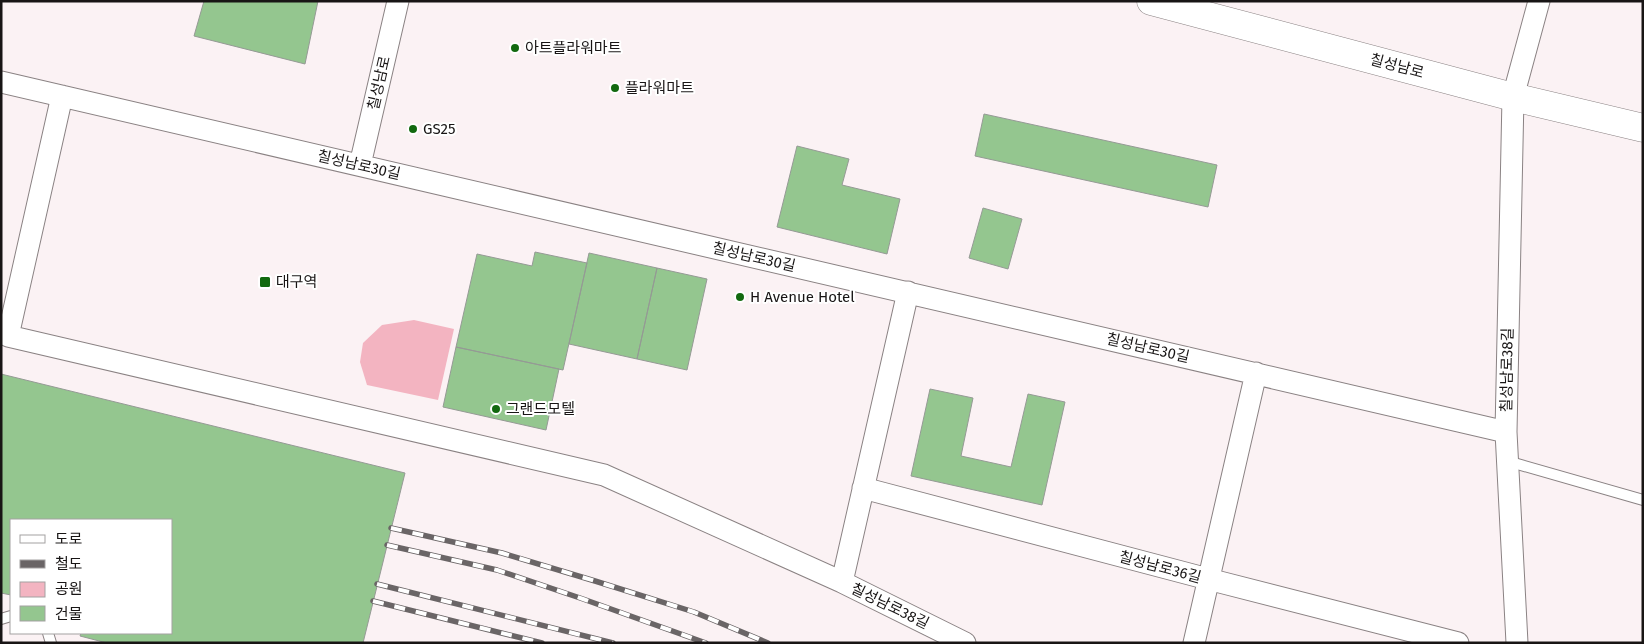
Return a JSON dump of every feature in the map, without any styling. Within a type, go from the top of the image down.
[{"type":"street","name":"칠성남로","points":[[360,165],[398,1]]},
{"type":"street","name":"칠성남로","points":[[1151,1],[1513,97],[1643,128]]},
{"type":"street","name":"칠성남로38길","points":[[1517,643],[1506,432],[1513,97],[1539,1]]},
{"type":"street","name":"칠성남로30길","points":[[1,82],[1506,432]]},
{"type":"street","name":"칠성남로38길","points":[[62,96],[8,336],[604,474],[842,582],[965,643]]},
{"type":"street","points":[[842,582],[908,292]]},
{"type":"street","points":[[1194,643],[1256,373]]},
{"type":"street","name":"칠성남로36길","points":[[863,488],[1458,643]]},
{"type":"lane","points":[[1507,461],[1643,500]]},
{"type":"green space","points":[[414,320],[454,329],[438,400],[367,385],[360,362],[363,343],[382,325]]},
{"type":"building","points":[[204,1],[318,1],[305,64],[194,36]]},
{"type":"building","points":[[984,114],[1217,165],[1208,207],[975,156]]},
{"type":"building","points":[[797,146],[849,159],[842,185],[900,199],[887,254],[777,227]]},
{"type":"building","points":[[983,208],[1022,219],[1008,269],[969,258]]},
{"type":"building","points":[[535,252],[587,263],[563,370],[456,347],[477,254],[532,266]]},
{"type":"building","points":[[589,253],[657,268],[637,359],[569,344]]},
{"type":"building","points":[[657,268],[707,279],[687,370],[637,359]]},
{"type":"building","points":[[456,347],[559,369],[546,430],[443,407]]},
{"type":"building","points":[[1,374],[405,473],[363,643],[107,643],[80,636],[81,634],[172,634],[172,519],[10,519],[10,595],[1,593]]},
{"type":"building","points":[[930,389],[973,398],[961,456],[1011,467],[1028,394],[1065,402],[1042,505],[911,476]]},
{"type":"railway","points":[[391,528],[502,553],[595,581],[694,612],[768,643]]},
{"type":"railway","points":[[387,545],[497,570],[706,643]]},
{"type":"railway","points":[[377,584],[613,643]]},
{"type":"railway","points":[[373,601],[542,643]]},
{"type":"place","name":"아트플라워마트","points":[[515,48]]},
{"type":"place","name":"플라워마트","points":[[615,88]]},
{"type":"place","name":"GS25","points":[[413,129]]},
{"type":"place","name":"대구역","points":[[265,282]]},
{"type":"place","name":"H Avenue Hotel","points":[[740,297]]},
{"type":"place","name":"그랜드모텔","points":[[496,409]]}]
